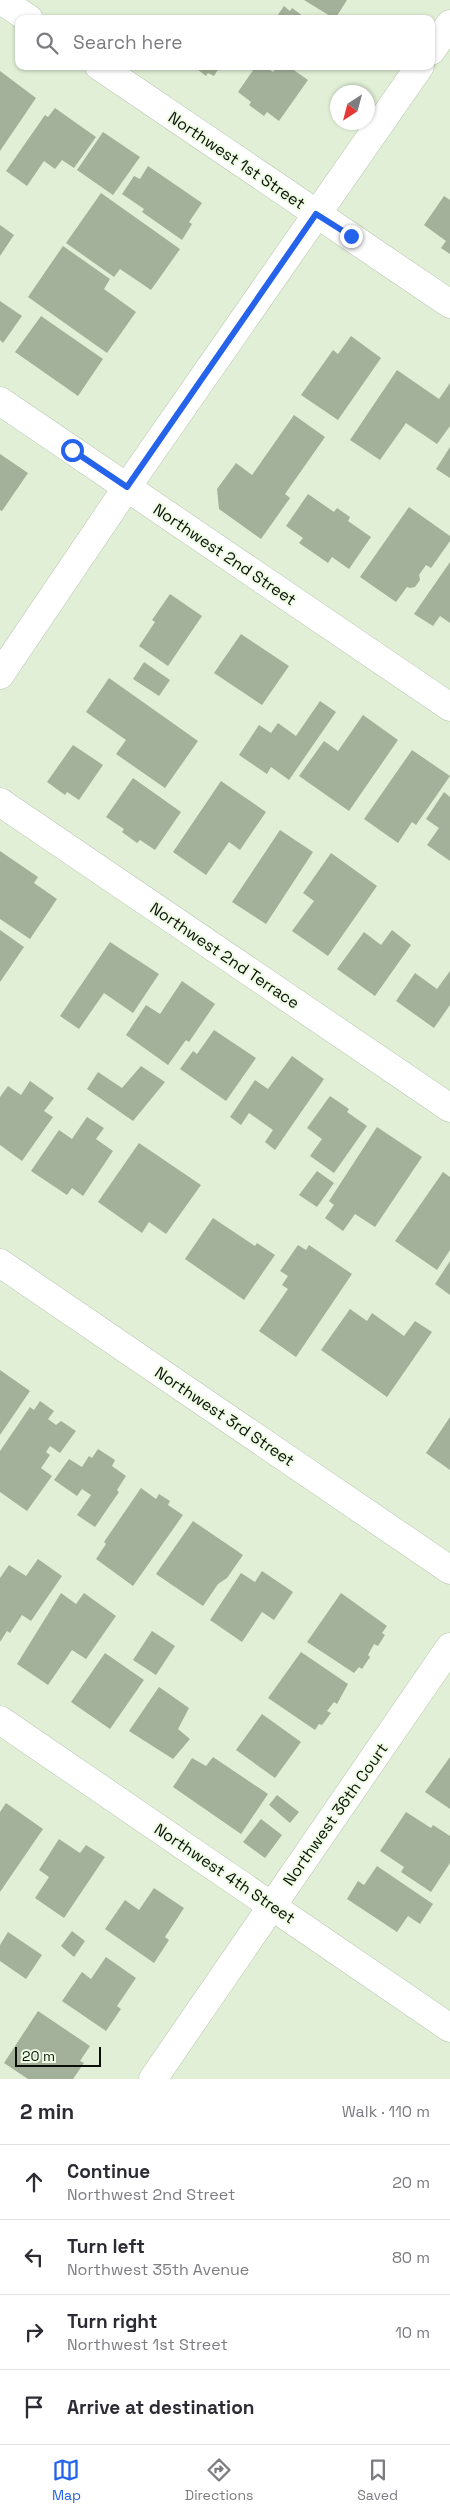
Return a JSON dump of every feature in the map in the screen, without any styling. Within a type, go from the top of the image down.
[{"type":"street","points":[[1,0],[23,15]]},
{"type":"street","points":[[435,45],[450,24]]},
{"type":"street","name":"Northwest 1st Street","points":[[105,70],[450,304]]},
{"type":"street","points":[[0,675],[127,487],[417,70]]},
{"type":"street","name":"Northwest 2nd Street","points":[[0,401],[450,707]]},
{"type":"street","name":"Northwest 2nd Terrace","points":[[0,802],[450,1108]]},
{"type":"street","name":"Northwest 3rd Street","points":[[0,1263],[450,1570]]},
{"type":"street","name":"Northwest 36th Court","points":[[153,2079],[450,1648]]},
{"type":"street","name":"Northwest 4th Street","points":[[0,1720],[450,2028]]},
{"type":"building","points":[[304,0],[347,0],[338,15],[328,15]]},
{"type":"building","points":[[284,6],[290,11],[292,8],[302,15],[278,15]]},
{"type":"building","points":[[198,70],[218,70],[214,76],[208,73],[206,76]]},
{"type":"building","points":[[253,70],[270,70],[273,72],[275,70],[294,70],[308,80],[279,121],[267,112],[264,116],[249,105],[251,102],[238,92]]},
{"type":"building","points":[[0,71],[36,98],[0,151]]},
{"type":"building","points":[[55,108],[96,137],[74,168],[62,160],[55,169],[44,161],[27,186],[6,171],[45,115],[48,117]]},
{"type":"building","points":[[103,132],[140,157],[113,195],[77,170]]},
{"type":"building","points":[[148,166],[202,203],[189,222],[192,224],[182,240],[142,212],[144,209],[122,194],[134,176],[140,179]]},
{"type":"building","points":[[101,193],[180,249],[151,290],[120,269],[114,277],[66,243]]},
{"type":"building","points":[[444,196],[450,200],[450,254],[441,248],[446,241],[424,225]]},
{"type":"building","points":[[0,225],[14,235],[0,256]]},
{"type":"building","points":[[63,246],[110,279],[104,289],[136,312],[107,353],[28,297]]},
{"type":"building","points":[[0,301],[22,316],[3,343],[0,340]]},
{"type":"building","points":[[41,316],[103,359],[78,396],[15,352]]},
{"type":"building","points":[[351,336],[381,358],[338,420],[301,395],[333,350],[338,354]]},
{"type":"building","points":[[397,370],[439,399],[450,383],[450,426],[437,444],[406,423],[380,460],[350,440]]},
{"type":"building","points":[[294,415],[325,437],[285,494],[290,498],[261,539],[219,509],[217,489],[236,463],[252,475]]},
{"type":"building","points":[[450,447],[450,478],[436,469]]},
{"type":"building","points":[[0,454],[28,473],[2,511],[0,510]]},
{"type":"building","points":[[308,494],[334,512],[337,508],[350,517],[348,521],[371,537],[349,569],[332,557],[328,563],[299,543],[303,538],[286,526]]},
{"type":"building","points":[[409,507],[450,536],[450,541],[431,568],[426,565],[419,575],[420,580],[415,587],[407,587],[396,602],[360,577]]},
{"type":"building","points":[[450,562],[450,623],[440,616],[433,626],[414,614]]},
{"type":"building","points":[[170,594],[202,616],[168,666],[139,646],[155,622],[152,620]]},
{"type":"building","points":[[241,634],[289,666],[262,705],[214,673]]},
{"type":"building","points":[[144,662],[170,680],[159,696],[133,679]]},
{"type":"building","points":[[109,678],[198,741],[165,788],[116,754],[126,740],[86,712]]},
{"type":"building","points":[[320,701],[336,712],[289,780],[271,767],[267,774],[239,755],[259,725],[271,733],[278,723],[296,736]]},
{"type":"building","points":[[363,715],[398,740],[349,811],[299,776],[324,741],[338,751]]},
{"type":"building","points":[[73,745],[103,765],[79,800],[67,792],[65,795],[47,782]]},
{"type":"building","points":[[412,750],[450,776],[416,825],[412,822],[398,843],[364,819]]},
{"type":"building","points":[[133,778],[181,812],[155,850],[140,840],[137,843],[122,832],[124,829],[106,817]]},
{"type":"building","points":[[221,781],[266,812],[240,850],[229,842],[206,875],[173,852]]},
{"type":"building","points":[[444,792],[450,797],[450,861],[427,845],[439,828],[426,819]]},
{"type":"building","points":[[280,830],[313,852],[266,924],[232,902]]},
{"type":"building","points":[[0,851],[38,877],[34,883],[57,899],[30,939],[0,919]]},
{"type":"building","points":[[331,853],[377,886],[328,956],[292,931],[314,901],[303,893]]},
{"type":"building","points":[[0,930],[24,947],[0,982]]},
{"type":"building","points":[[392,930],[411,945],[375,996],[337,969],[364,932],[381,945]]},
{"type":"building","points":[[110,942],[159,974],[133,1013],[104,993],[79,1029],[60,1016]]},
{"type":"building","points":[[450,971],[450,1005],[434,1028],[396,1001],[415,973],[437,989]]},
{"type":"building","points":[[182,981],[215,1004],[189,1042],[186,1040],[168,1065],[126,1035],[146,1005],[160,1014]]},
{"type":"building","points":[[214,1030],[256,1058],[226,1101],[180,1069],[193,1051],[197,1054]]},
{"type":"building","points":[[292,1056],[324,1079],[275,1150],[265,1142],[273,1130],[249,1113],[241,1125],[230,1117],[255,1080],[268,1089]]},
{"type":"building","points":[[141,1066],[165,1082],[133,1121],[87,1089],[98,1072],[122,1088]]},
{"type":"building","points":[[30,1081],[54,1098],[44,1111],[53,1117],[22,1161],[0,1145],[0,1097],[8,1086],[21,1095]]},
{"type":"building","points":[[330,1096],[349,1109],[347,1112],[367,1126],[334,1173],[310,1156],[322,1139],[307,1128]]},
{"type":"building","points":[[87,1117],[104,1128],[96,1139],[113,1151],[83,1196],[72,1188],[67,1195],[31,1171],[59,1130],[72,1139]]},
{"type":"building","points":[[377,1127],[422,1157],[375,1227],[355,1214],[343,1231],[325,1218],[334,1205],[329,1201]]},
{"type":"building","points":[[139,1143],[201,1185],[166,1234],[149,1222],[142,1233],[98,1202]]},
{"type":"building","points":[[317,1171],[334,1183],[317,1207],[299,1195]]},
{"type":"building","points":[[443,1172],[450,1177],[450,1250],[437,1270],[395,1241]]},
{"type":"building","points":[[213,1218],[255,1246],[257,1243],[275,1255],[244,1300],[185,1259]]},
{"type":"building","points":[[298,1245],[306,1250],[309,1245],[352,1274],[296,1357],[259,1331],[288,1289],[282,1285],[288,1276],[280,1271]]},
{"type":"building","points":[[450,1261],[450,1295],[435,1284]]},
{"type":"building","points":[[350,1309],[367,1321],[372,1313],[404,1336],[415,1321],[432,1332],[387,1397],[321,1350]]},
{"type":"building","points":[[0,1370],[30,1391],[0,1435]]},
{"type":"building","points":[[40,1401],[54,1411],[48,1419],[56,1425],[61,1421],[76,1431],[60,1453],[50,1446],[46,1452],[50,1455],[41,1468],[52,1476],[27,1511],[0,1492],[0,1451],[30,1407],[34,1410]]},
{"type":"building","points":[[450,1417],[450,1470],[426,1453]]},
{"type":"building","points":[[98,1449],[115,1460],[112,1466],[126,1476],[117,1490],[119,1492],[95,1527],[77,1515],[91,1495],[82,1489],[77,1496],[54,1480],[69,1459],[82,1467],[89,1456],[92,1458]]},
{"type":"building","points":[[141,1488],[156,1499],[159,1494],[170,1501],[168,1505],[183,1515],[133,1586],[96,1559],[106,1544],[104,1542]]},
{"type":"building","points":[[193,1521],[243,1555],[227,1578],[218,1584],[203,1606],[156,1574]]},
{"type":"building","points":[[38,1559],[62,1576],[31,1621],[22,1615],[10,1633],[7,1631],[0,1642],[0,1578],[9,1565],[26,1576]]},
{"type":"building","points":[[262,1571],[293,1592],[274,1620],[262,1612],[242,1642],[210,1620],[241,1573],[255,1582]]},
{"type":"building","points":[[61,1593],[76,1604],[84,1593],[116,1616],[86,1659],[72,1650],[48,1685],[17,1664]]},
{"type":"building","points":[[341,1593],[387,1626],[382,1633],[385,1635],[378,1646],[374,1644],[368,1655],[370,1657],[362,1669],[359,1667],[354,1673],[307,1642]]},
{"type":"building","points":[[152,1631],[175,1646],[156,1675],[133,1660]]},
{"type":"building","points":[[301,1652],[348,1684],[337,1704],[334,1702],[327,1711],[331,1713],[322,1725],[319,1724],[315,1730],[268,1698]]},
{"type":"building","points":[[105,1653],[144,1680],[110,1729],[71,1702]]},
{"type":"building","points":[[159,1687],[189,1708],[178,1729],[190,1739],[173,1759],[129,1731]]},
{"type":"building","points":[[262,1714],[301,1742],[275,1778],[236,1750]]},
{"type":"building","points":[[213,1757],[268,1794],[241,1834],[173,1787],[192,1758],[206,1766]]},
{"type":"building","points":[[450,1757],[450,1809],[425,1792]]},
{"type":"building","points":[[277,1795],[299,1812],[290,1823],[269,1805]]},
{"type":"building","points":[[6,1803],[43,1829],[0,1892],[0,1812]]},
{"type":"building","points":[[406,1812],[431,1828],[433,1825],[450,1836],[450,1863],[431,1892],[401,1872],[404,1867],[380,1851]]},
{"type":"building","points":[[261,1819],[282,1835],[265,1858],[243,1842]]},
{"type":"building","points":[[59,1839],[80,1853],[86,1845],[105,1857],[64,1918],[35,1898],[49,1877],[39,1870]]},
{"type":"building","points":[[377,1866],[433,1904],[420,1924],[408,1916],[397,1932],[347,1899],[358,1881],[364,1885]]},
{"type":"building","points":[[154,1888],[184,1908],[165,1937],[169,1940],[154,1963],[105,1929],[125,1900],[139,1910]]},
{"type":"building","points":[[72,1931],[85,1941],[74,1957],[61,1946]]},
{"type":"building","points":[[8,1932],[42,1955],[26,1979],[0,1961],[0,1945]]},
{"type":"building","points":[[106,1957],[136,1978],[117,2006],[121,2009],[106,2031],[62,2001],[82,1972],[91,1979]]},
{"type":"building","points":[[38,2011],[90,2046],[80,2061],[84,2063],[73,2079],[28,2079],[4,2063]]},
{"type":"route","points":[[72,450],[127,487],[316,214],[351,236]]}]
